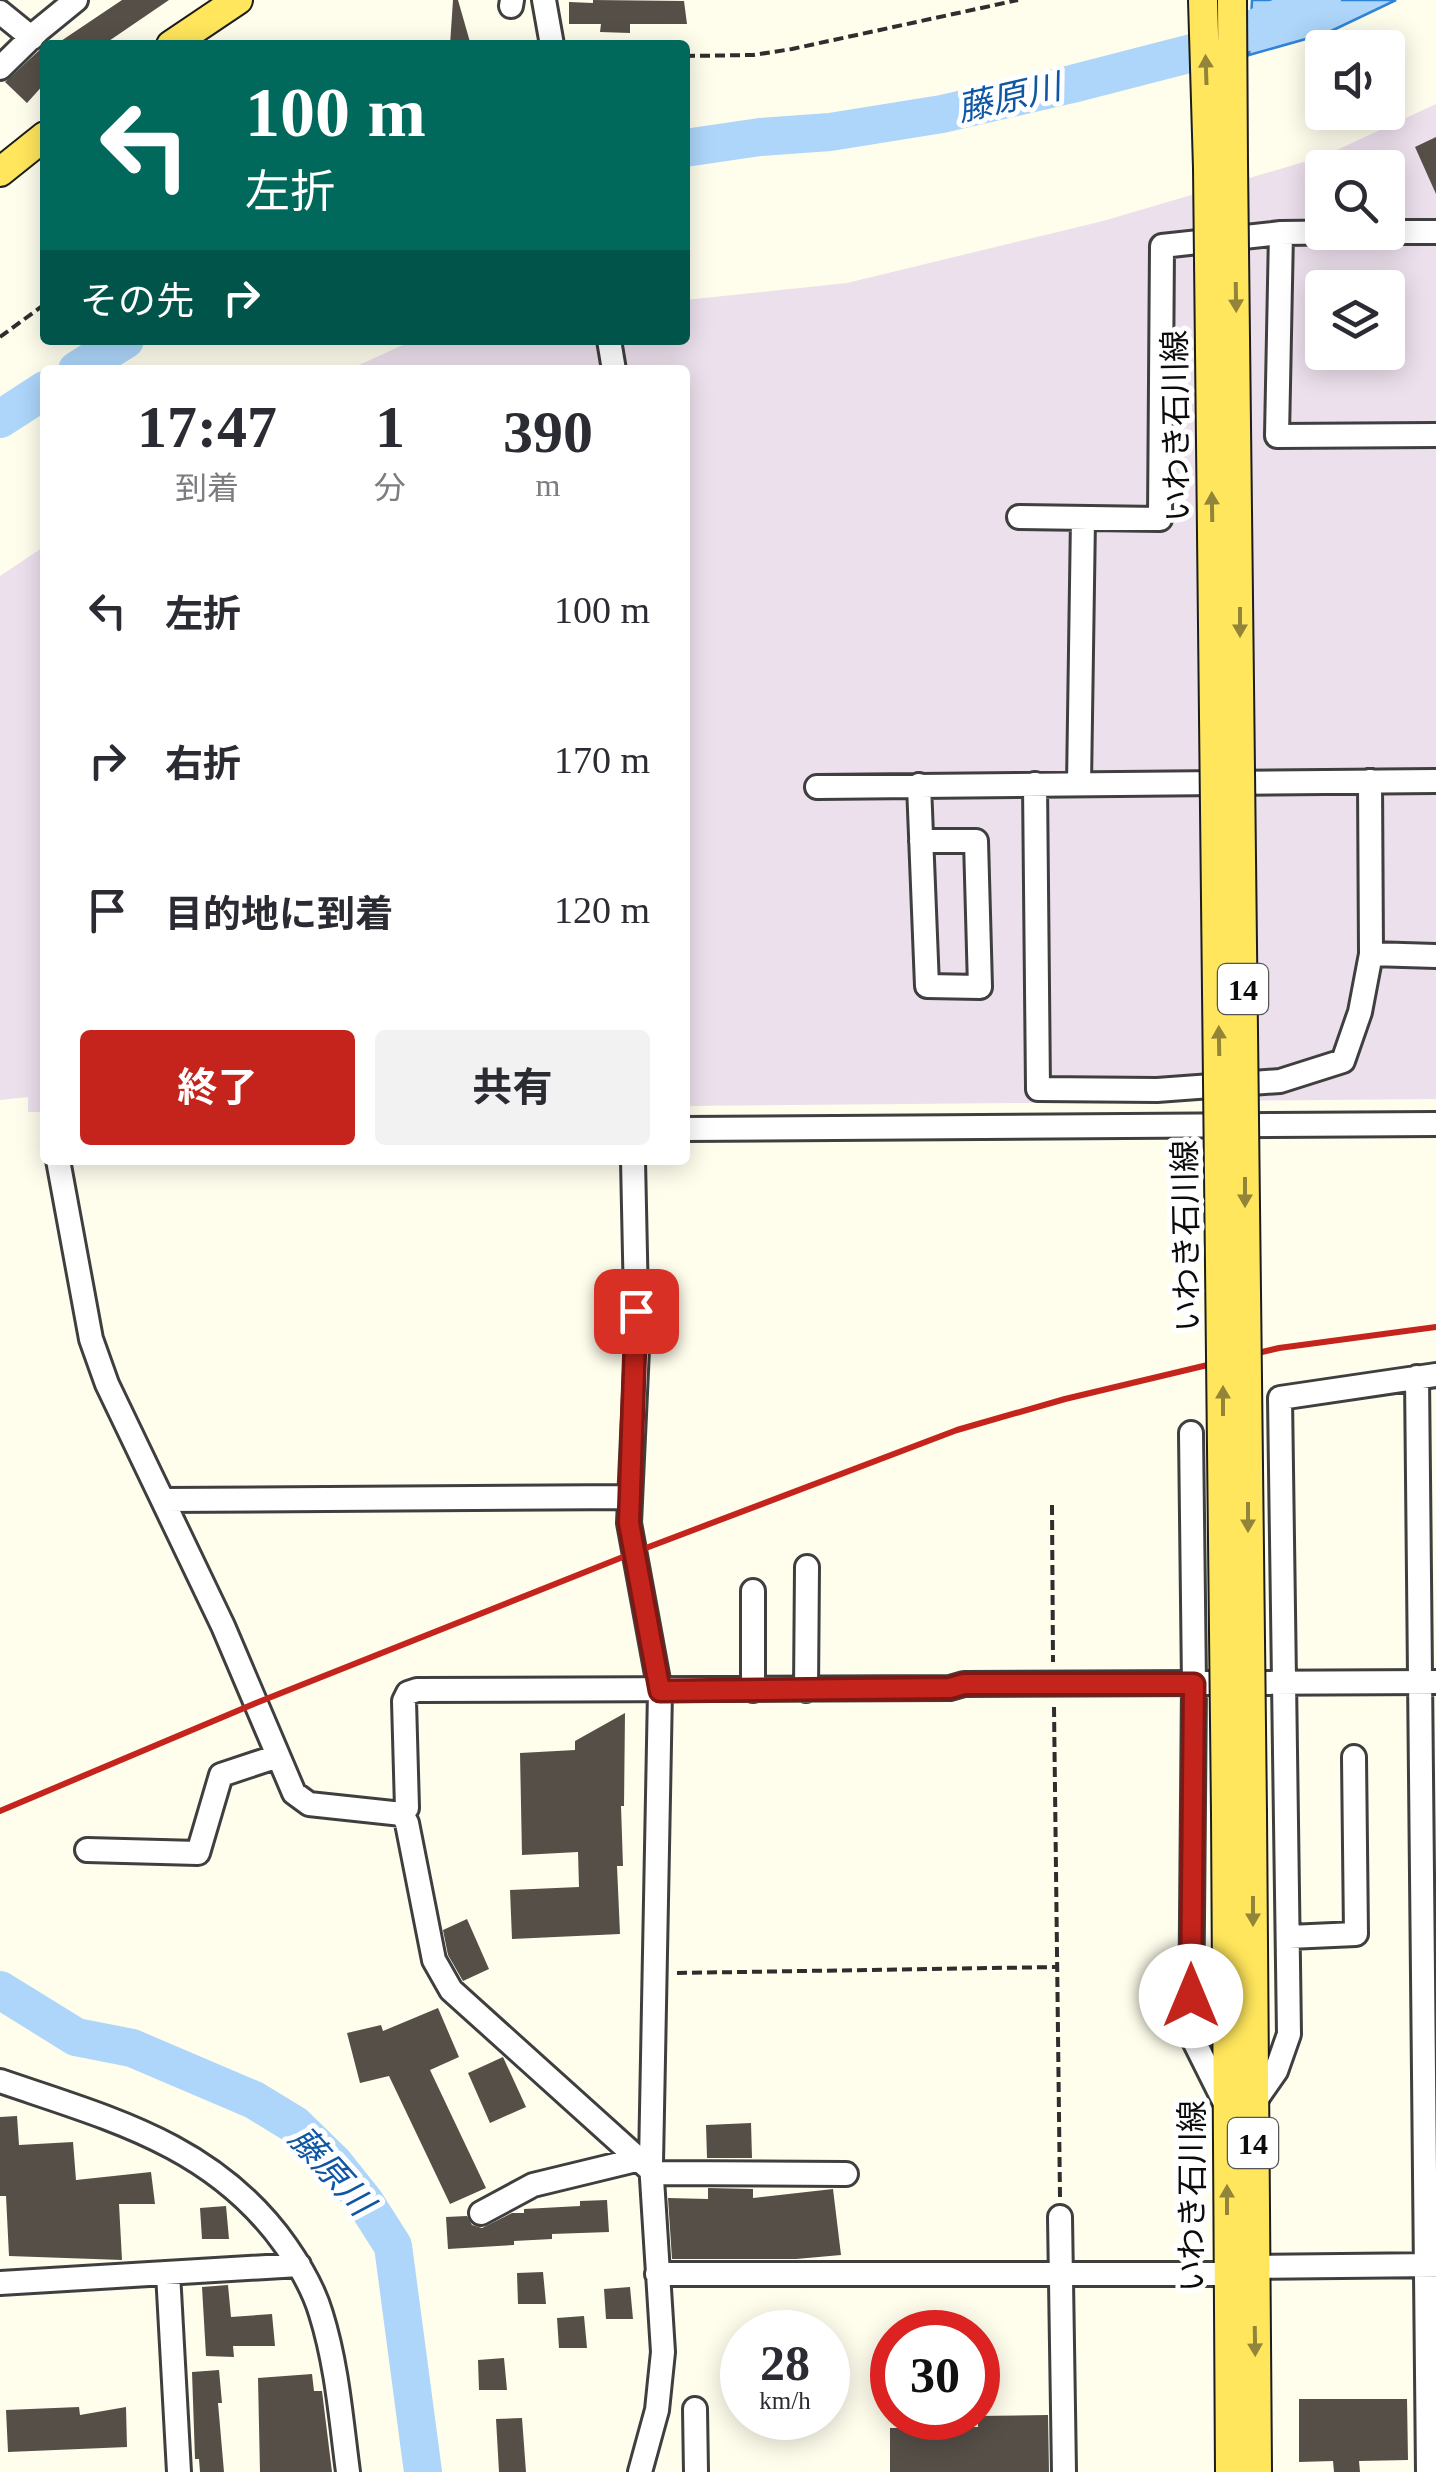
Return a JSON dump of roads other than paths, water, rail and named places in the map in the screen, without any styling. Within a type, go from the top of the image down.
[{"type":"main road","points":[[178,40],[238,0]]},
{"type":"main road","name":"いわき石川線","points":[[1204,0],[1221,153]]},
{"type":"main road","name":"いわき石川線","points":[[1230,2472],[1240,2271],[1240,1814],[1221,153],[1232,0]]},
{"type":"main road","points":[[0,172],[40,140]]},
{"type":"main road","name":"いわき石川線","points":[[1240,2271],[1257,2472]]},
{"type":"street","points":[[0,68],[76,0]]},
{"type":"street","points":[[544,0],[551,40]]},
{"type":"street","points":[[0,12],[32,38]]},
{"type":"street","points":[[1405,232],[1436,232]]},
{"type":"street","points":[[1019,517],[1160,519],[1162,246],[1305,233]]},
{"type":"street","points":[[1281,234],[1277,436],[1436,434]]},
{"type":"street","points":[[1078,784],[1083,518]]},
{"type":"street","points":[[1036,784],[1038,1088],[1158,1090],[1280,1080],[1343,1061],[1360,1012],[1371,954],[1370,781]]},
{"type":"street","points":[[817,786],[1436,781]]},
{"type":"street","points":[[919,786],[921,841],[927,986],[980,987],[976,841],[921,841]]},
{"type":"street","points":[[1371,954],[1436,956]]},
{"type":"street","points":[[690,1128],[1436,1124]]},
{"type":"street","points":[[59,1165],[90,1339],[106,1384],[229,1638],[294,1793],[309,1804],[402,1814]]},
{"type":"street","points":[[633,1165],[636,1349],[629,1523],[660,1691],[652,2163],[647,2166]]},
{"type":"street","points":[[1191,1433],[1191,2035],[1240,2106],[1276,2071],[1289,2034],[1280,1398],[1426,1376],[1431,2265],[1428,2472]]},
{"type":"street","points":[[163,1500],[630,1496]]},
{"type":"street","points":[[806,1690],[807,1567]]},
{"type":"street","points":[[753,1591],[753,1690]]},
{"type":"street","points":[[402,1814],[407,1808],[404,1701],[416,1690],[806,1690],[1428,1682]]},
{"type":"street","points":[[87,1850],[198,1853],[221,1775],[278,1756]]},
{"type":"street","points":[[1289,1937],[1356,1934],[1354,1756]]},
{"type":"street","points":[[402,1814],[407,1822],[434,1960],[442,1978],[647,2166],[663,2352],[657,2410],[640,2472]]},
{"type":"street","points":[[0,2081],[114,2120],[179,2150],[218,2173],[256,2208],[299,2265],[320,2310],[334,2364],[348,2472]]},
{"type":"street","points":[[481,2213],[533,2185],[647,2166],[846,2174]]},
{"type":"street","points":[[1060,2217],[1064,2472]]},
{"type":"street","points":[[0,2282],[299,2265]]},
{"type":"street","points":[[657,2274],[1061,2275],[1431,2265]]},
{"type":"street","points":[[168,2273],[178,2472]]},
{"type":"street","points":[[695,2409],[696,2472]]},
{"type":"water","points":[[1252,0],[1396,0],[1333,30],[1305,30],[1305,39],[1249,55]]},
{"type":"waterway","name":"藤原川","points":[[690,147],[830,132],[942,114],[1072,84],[1200,51],[1322,0]]},
{"type":"waterway","name":"藤原川","points":[[85,365],[117,345]]},
{"type":"waterway","name":"藤原川","points":[[0,419],[40,393]]},
{"type":"waterway","name":"藤原川","points":[[0,1990],[76,2037],[132,2048],[254,2100],[295,2125],[334,2163],[393,2246],[423,2472]]},
{"type":"railway","points":[[0,1811],[256,1703],[638,1551],[957,1430],[1065,1399],[1279,1348],[1436,1327]]}]
